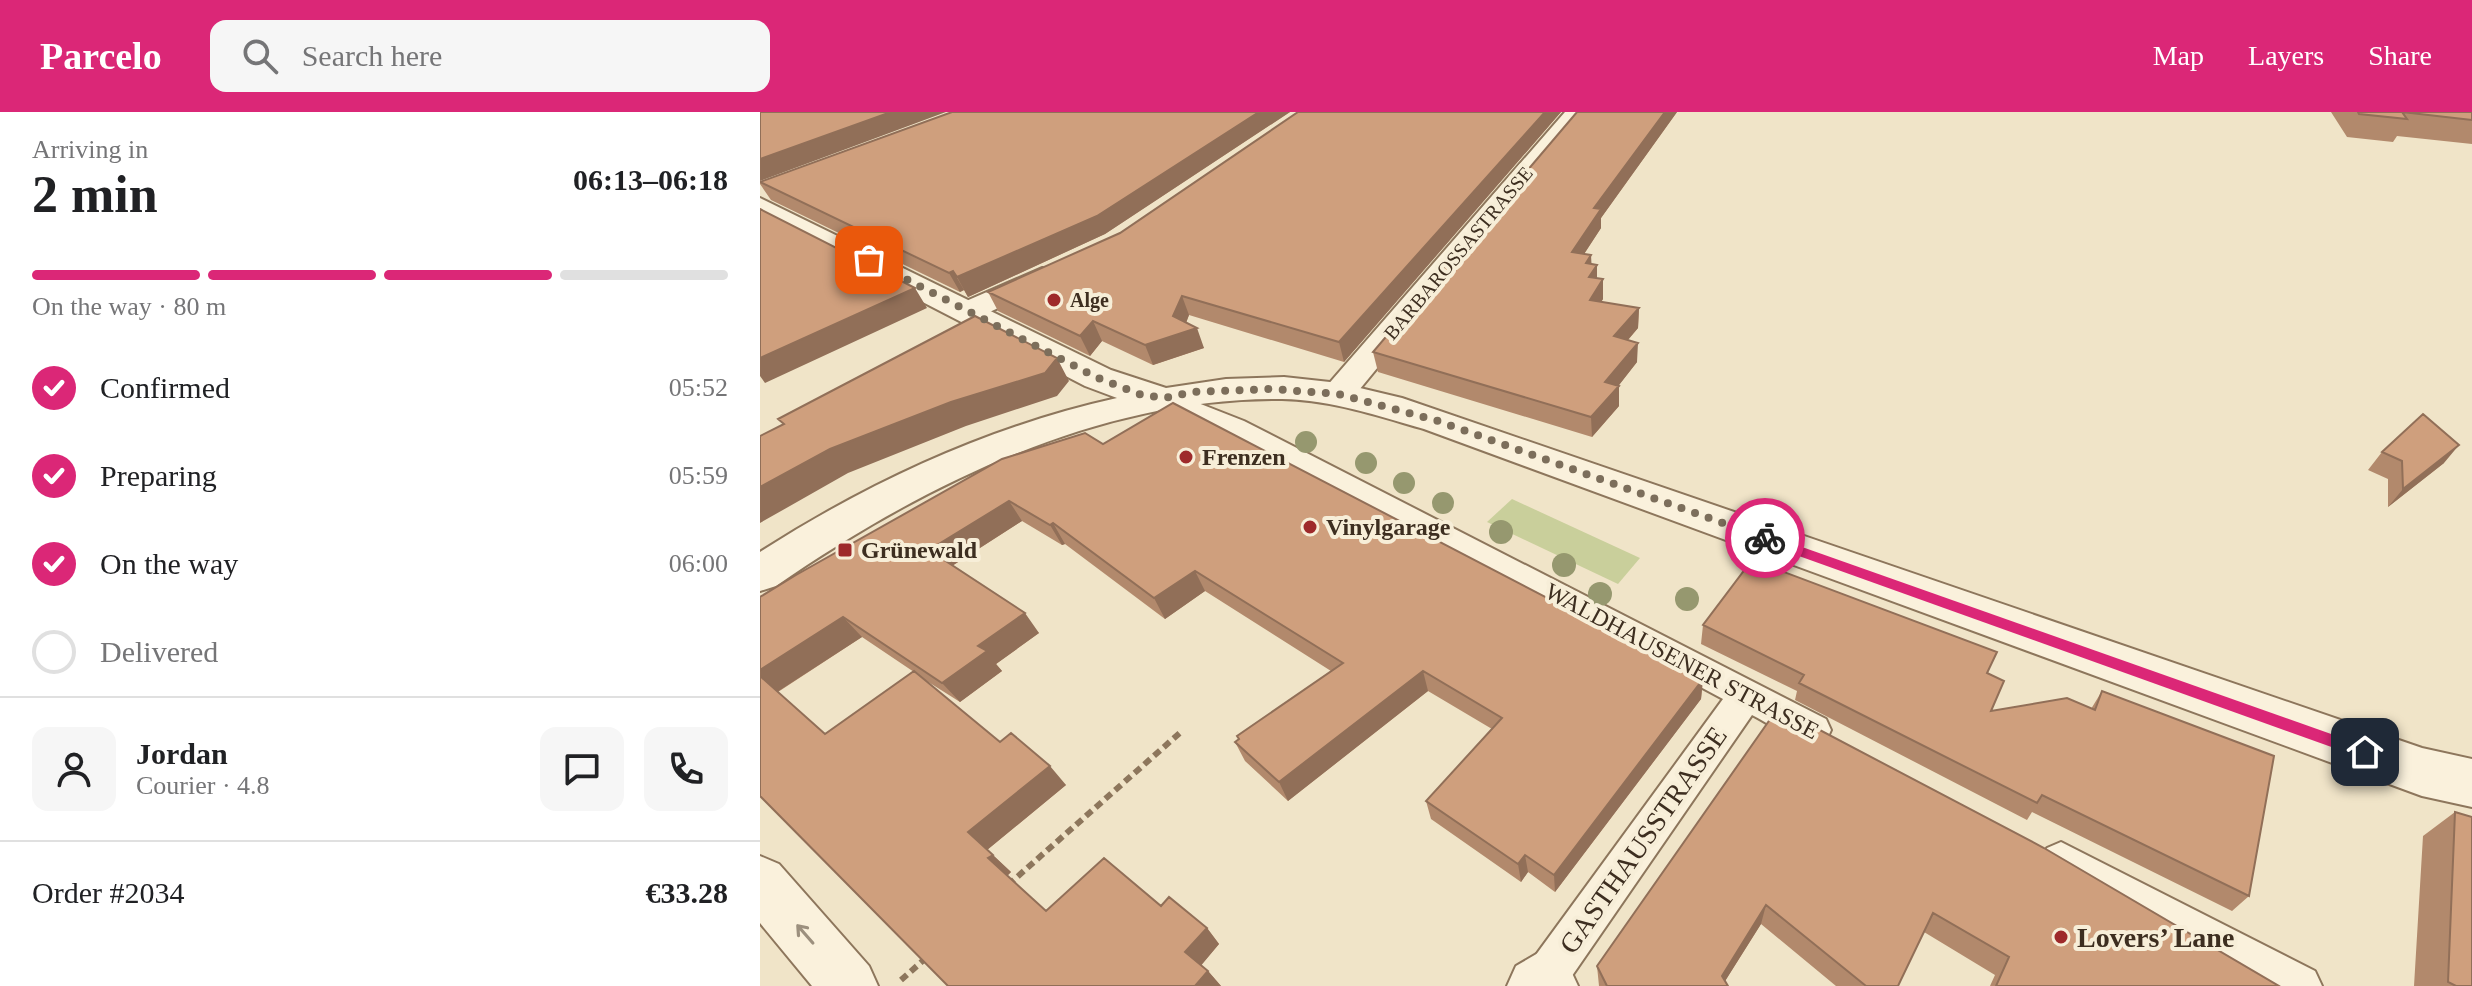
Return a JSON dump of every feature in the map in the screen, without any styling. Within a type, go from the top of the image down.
[{"type":"street","name":"BARBAROSSASTRASSE","points":[[1338,394],[1577,112]]},
{"type":"street","name":"WALDHAUSENER STRASSE","points":[[765,196],[968,311],[1098,378],[1142,395],[1165,398],[1235,427],[1843,746]]},
{"type":"street","points":[[968,311],[1062,268]]},
{"type":"street","points":[[1087,420],[1100,408],[1107,395],[1098,378]]},
{"type":"street","points":[[760,574],[827,529],[888,496],[1003,448],[1087,420],[1193,392],[1271,389],[1338,394],[1438,421],[2422,772],[2472,783]]},
{"type":"street","name":"GASTHAUSSTRASSE","points":[[1543,983],[1746,695]]},
{"type":"street","points":[[2023,841],[2300,986]]},
{"type":"street","points":[[760,882],[849,986]]},
{"type":"path","points":[[998,894],[1182,731]]},
{"type":"path","points":[[894,986],[928,955]]},
{"type":"green space","points":[[1512,499],[1640,558],[1618,584],[1487,522]]},
{"type":"building","points":[[760,112],[891,112],[760,159]]},
{"type":"building","points":[[952,112],[1259,112],[1097,216],[957,277],[953,271],[949,273],[760,182]]},
{"type":"building","points":[[1298,112],[1545,112],[1339,342],[1182,296],[1173,316],[1197,328],[1145,345],[1093,321],[1080,336],[988,292],[1120,233]]},
{"type":"building","points":[[1577,112],[1665,112],[1594,208],[1601,209],[1572,252],[1591,255],[1586,263],[1597,265],[1589,277],[1603,279],[1590,300],[1639,308],[1614,336],[1638,343],[1605,382],[1619,386],[1591,417],[1373,352]]},
{"type":"building","points":[[2402,112],[2407,119],[2359,114]]},
{"type":"building","points":[[2402,112],[2472,112],[2472,120]]},
{"type":"building","points":[[760,209],[915,288],[760,358]]},
{"type":"building","points":[[975,316],[1057,358],[1045,373],[951,402],[830,449],[760,487],[760,436],[784,424],[778,419]]},
{"type":"building","points":[[1173,403],[1703,679],[1554,875],[1525,855],[1518,864],[1426,801],[1502,718],[1423,671],[1279,782],[1235,742],[1239,739],[1237,736],[1343,663],[1195,571],[1154,598],[1053,523],[1050,525],[1009,501],[929,550],[1025,613],[978,646],[987,651],[942,683],[843,617],[760,670],[760,597],[1002,459],[1085,433],[1103,444]]},
{"type":"building","points":[[2423,414],[2459,445],[2403,489],[2402,461],[2382,452]]},
{"type":"building","points":[[1752,560],[1997,652],[1987,673],[2004,681],[1991,711],[2067,698],[2095,710],[2102,691],[2274,756],[2249,896],[2042,795],[2037,803],[1799,683],[1804,675],[1703,625]]},
{"type":"building","points":[[914,671],[1000,742],[1011,733],[1050,766],[968,832],[993,855],[988,858],[1046,911],[1104,858],[1161,906],[1169,897],[1207,928],[1185,952],[1208,971],[1195,986],[948,986],[760,796],[760,676],[825,734]]},
{"type":"building","points":[[1778,708],[2044,848],[2279,986],[1996,986],[2009,957],[1933,913],[1898,986],[1866,986],[1766,905],[1722,976],[1728,986],[1607,986],[1597,966]]},
{"type":"building","points":[[2455,812],[2472,817],[2472,986],[2456,986],[2448,982]]},
{"type":"way so far","points":[[869,260],[1098,378],[1142,395],[1165,398],[1193,392],[1271,389],[1338,394],[1489,438],[1765,538]]},
{"type":"place","name":"Alge","points":[[1054,300]]},
{"type":"place","name":"Frenzen","points":[[1186,457]]},
{"type":"place","name":"Vinylgarage","points":[[1310,527]]},
{"type":"place","name":"Grünewald","points":[[845,550]]},
{"type":"place","name":"Lovers’ Lane","points":[[2061,937]]},
{"type":"route","points":[[1765,538],[2365,752]]}]
